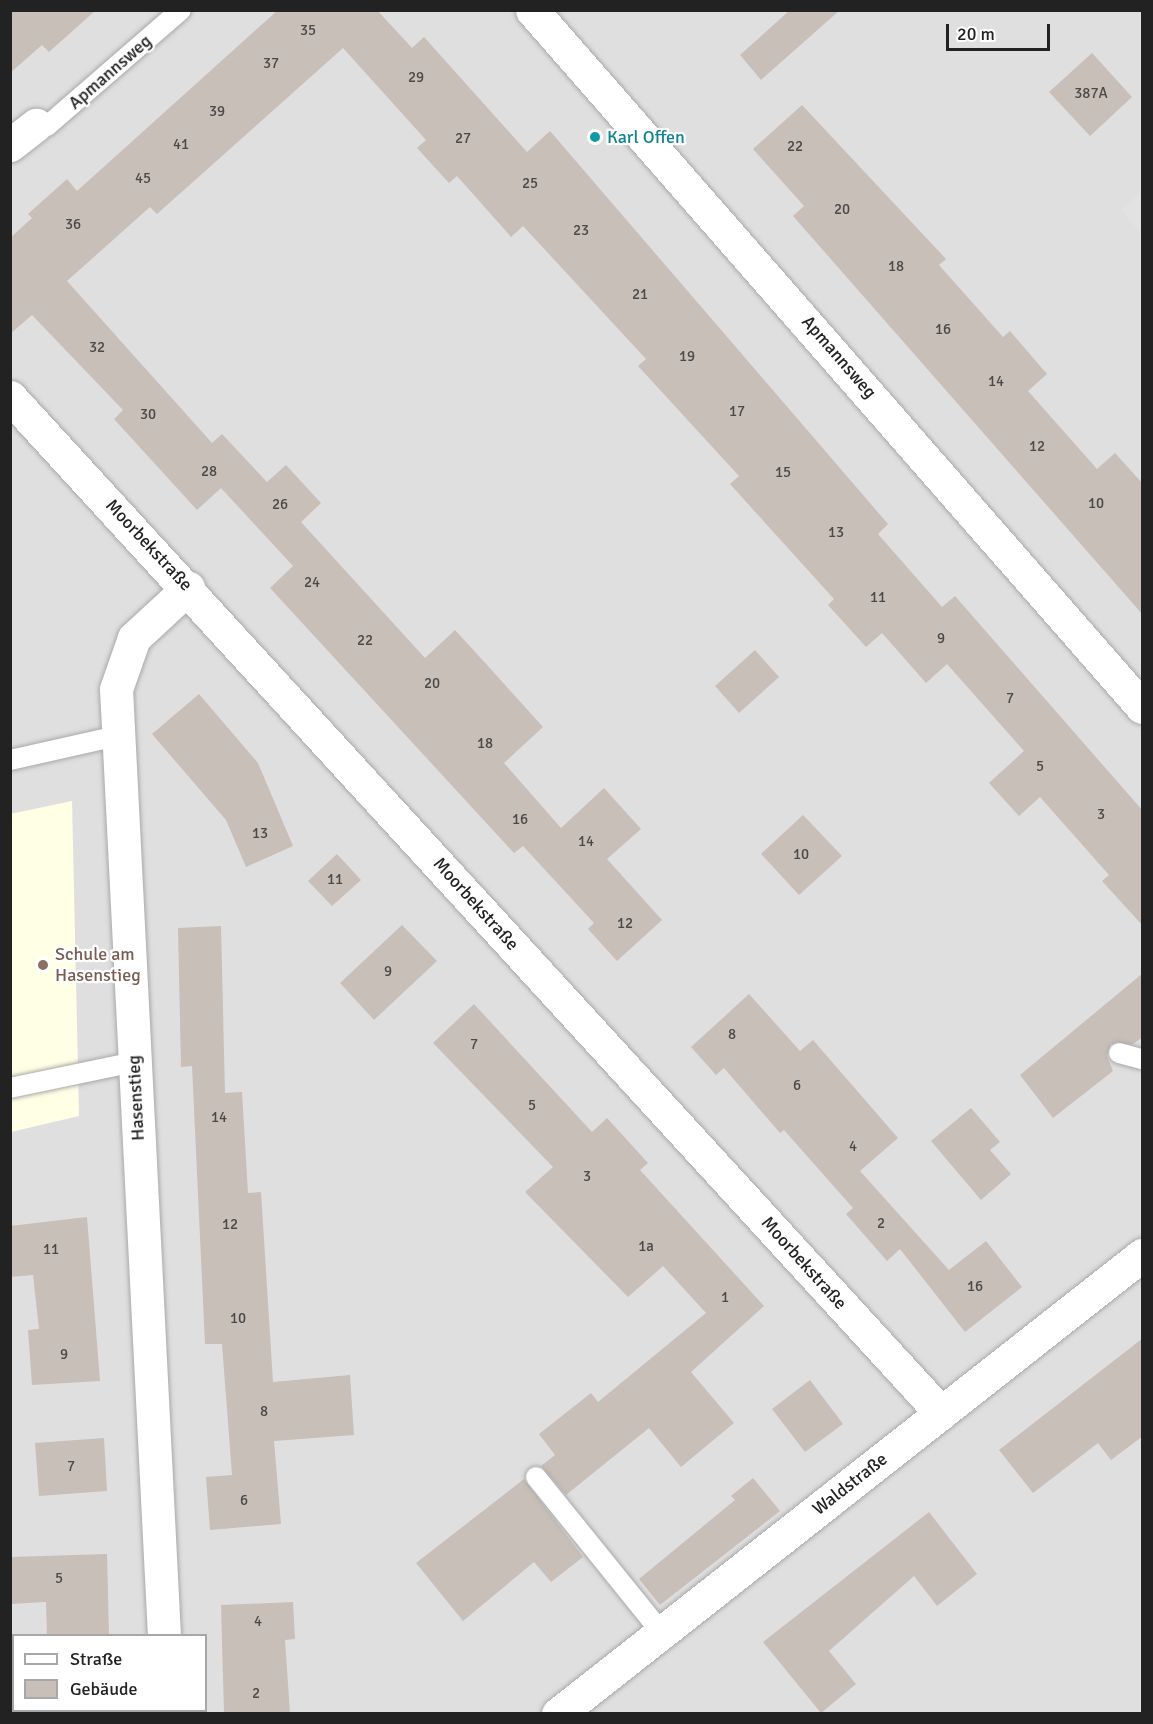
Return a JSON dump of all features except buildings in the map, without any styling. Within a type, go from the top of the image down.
[{"type":"street","name":"Apmannsweg","points":[[532,10],[1143,707]]},
{"type":"street","points":[[10,145],[36,125]]},
{"type":"street","name":"Moorbekstraße","points":[[10,397],[188,588],[941,1413]]},
{"type":"street","name":"Hasenstieg","points":[[164,1634],[116,689],[124,653],[188,588]]},
{"type":"street","name":"Waldstraße","points":[[558,1713],[1143,1255]]},
{"type":"lane","name":"Apmannsweg","points":[[36,125],[47,126],[181,10]]},
{"type":"lane","points":[[10,760],[117,736]]},
{"type":"lane","points":[[1119,1053],[1143,1059]]},
{"type":"lane","points":[[10,1088],[134,1062]]},
{"type":"lane","points":[[536,1477],[661,1632]]},
{"type":"shaded area","points":[[11,11],[1142,11],[1142,1713],[11,1714]]},
{"type":"shaded area","points":[[1142,190],[1142,234],[1121,210]]},
{"type":"shaded area","name":"Schule am Hasenstieg","points":[[72,801],[79,1116],[11,1132],[10,814]]},
{"type":"place","name":"Karl Offen","points":[[595,137]]},
{"type":"place","name":"Schule am Hasenstieg","points":[[43,965]]}]
